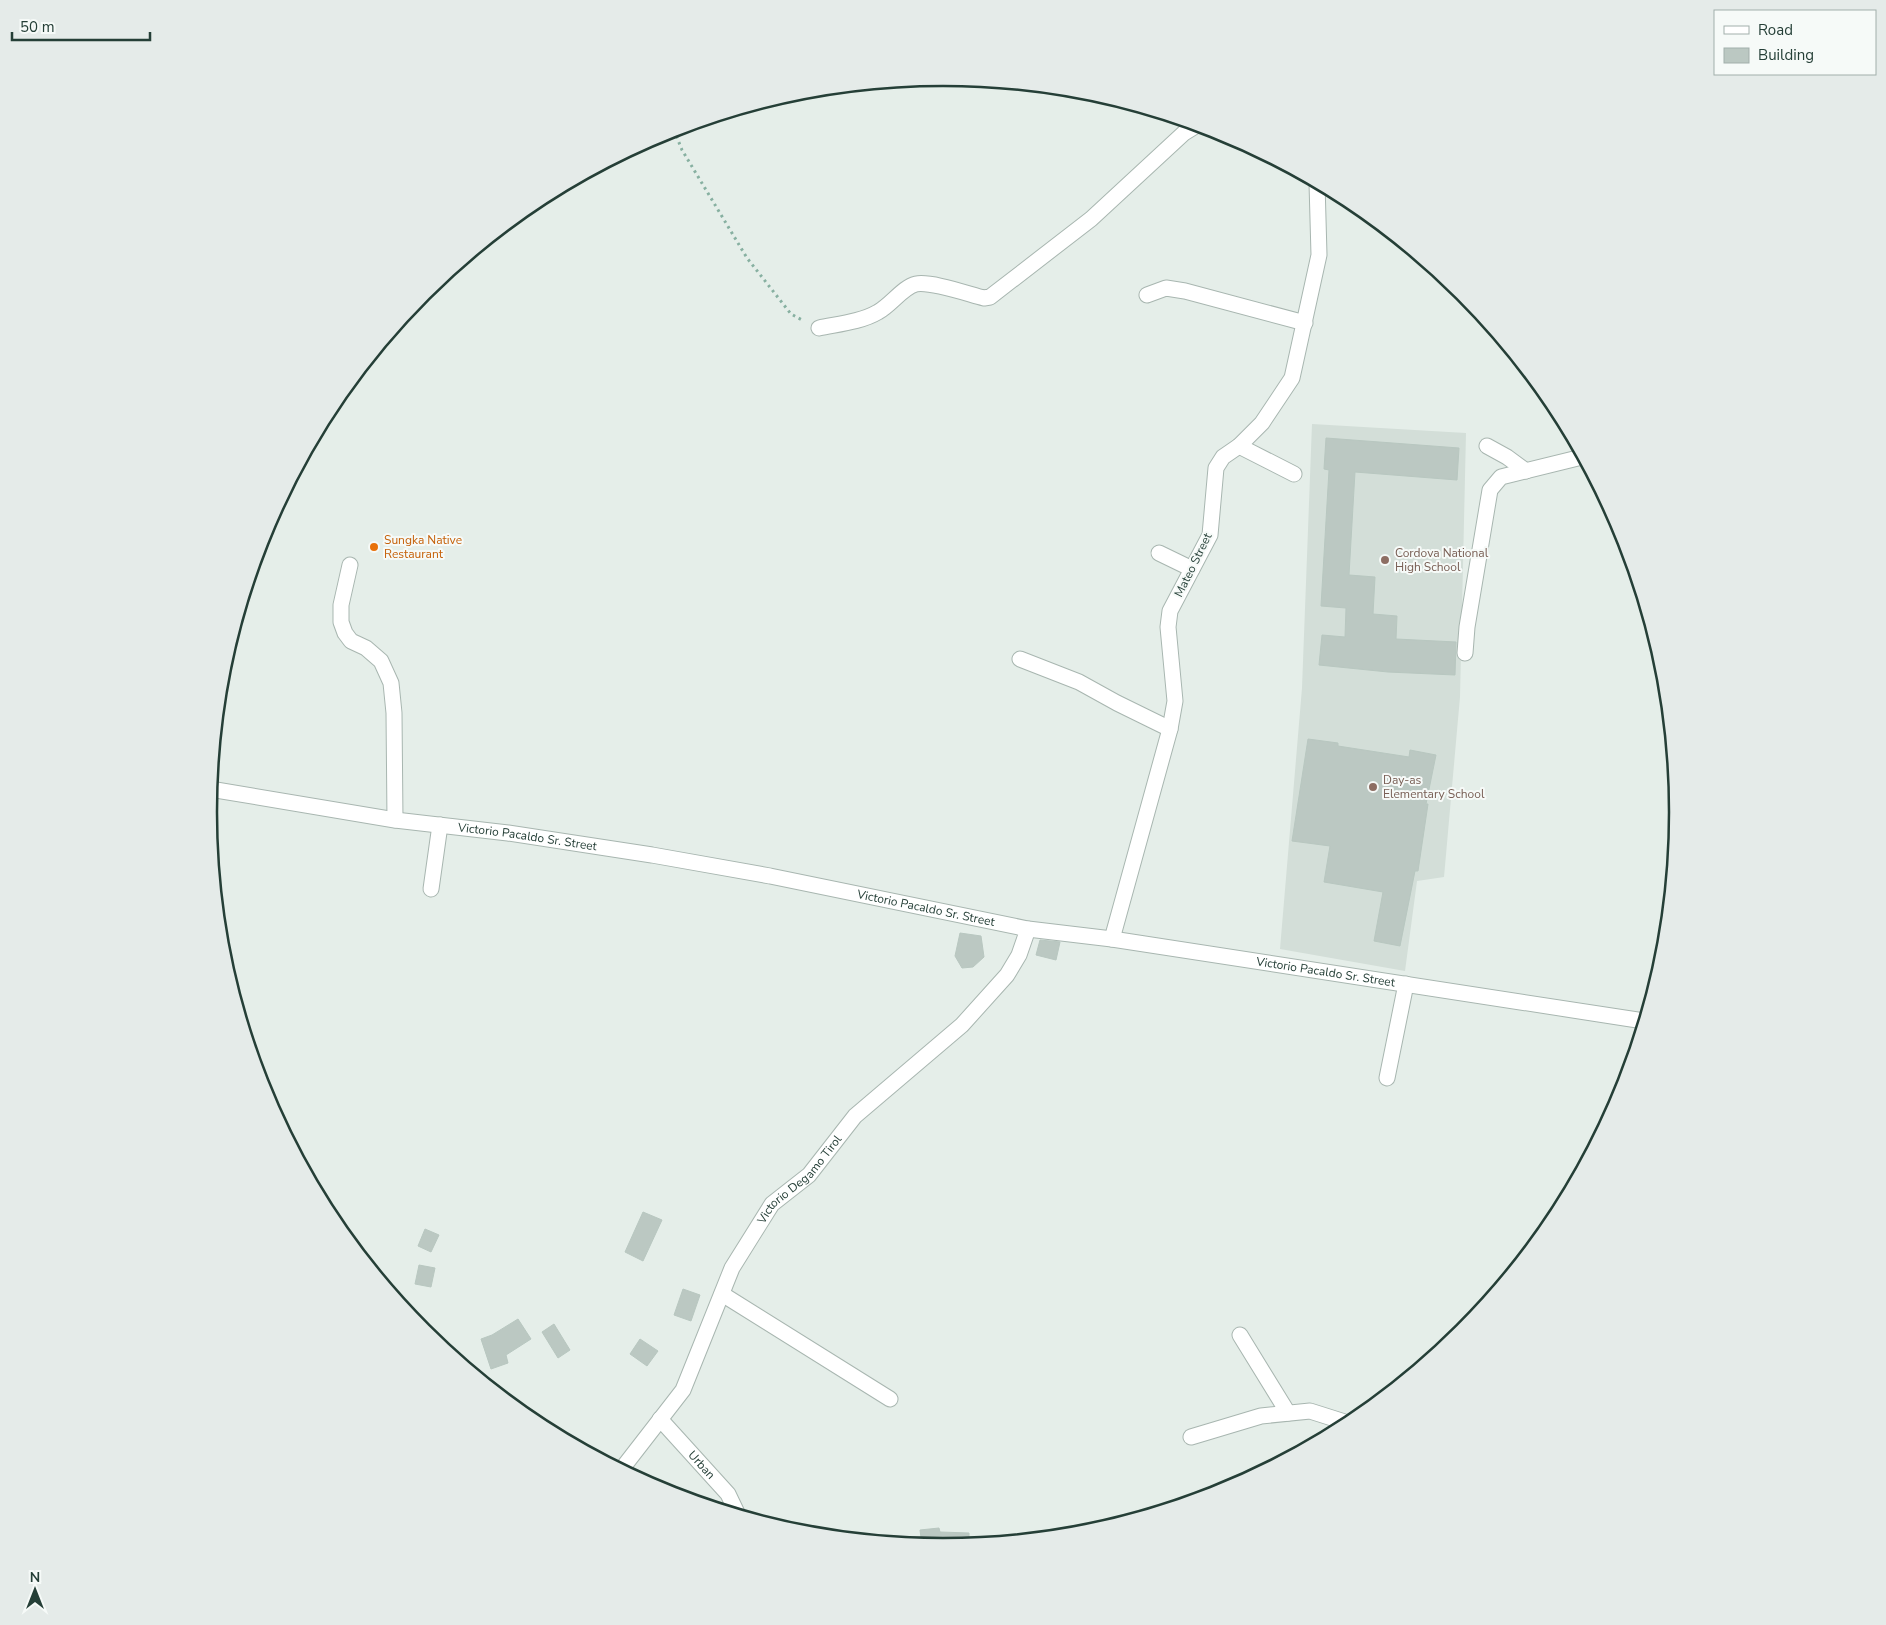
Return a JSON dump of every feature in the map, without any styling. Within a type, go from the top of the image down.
[{"type":"street","points":[[819,328],[868,317],[881,310],[906,289],[914,285],[929,285],[984,298],[990,297],[1091,219],[1189,130]]},
{"type":"street","name":"Mateo Street","points":[[1112,939],[1170,729],[1175,701],[1168,627],[1170,611],[1210,535],[1216,468],[1223,457],[1239,446],[1262,423],[1292,378],[1318,255],[1317,191]]},
{"type":"street","points":[[1147,295],[1166,288],[1185,291],[1305,323]]},
{"type":"street","points":[[1239,446],[1294,474]]},
{"type":"street","points":[[1487,446],[1507,457],[1526,471]]},
{"type":"street","points":[[1465,653],[1467,627],[1490,490],[1501,477],[1577,458]]},
{"type":"street","points":[[1159,553],[1192,569]]},
{"type":"street","points":[[350,565],[341,605],[341,622],[345,633],[351,640],[366,648],[381,661],[391,683],[394,713],[395,820]]},
{"type":"street","points":[[1020,659],[1079,682],[1170,729]]},
{"type":"street","name":"Victorio Pacaldo Sr. Street","points":[[217,790],[395,820],[508,833],[652,855],[770,876],[1028,929],[1112,939],[1639,1020]]},
{"type":"street","points":[[431,889],[440,825]]},
{"type":"street","name":"Victorio Degamo Tirol","points":[[625,1465],[683,1390],[732,1268],[772,1204],[809,1174],[856,1116],[968,1018],[1007,975],[1020,955],[1028,929]]},
{"type":"street","points":[[1387,1078],[1406,984]]},
{"type":"street","points":[[722,1294],[890,1399]]},
{"type":"street","points":[[1240,1335],[1288,1413]]},
{"type":"street","points":[[1191,1437],[1261,1416],[1310,1411],[1339,1420]]},
{"type":"street","name":"Urban","points":[[660,1419],[728,1494],[734,1508]]},
{"type":"path","points":[[677,137],[682,150],[747,258],[791,314],[819,328]]},
{"type":"shaded area","points":[[1312,424],[1466,433],[1460,697],[1444,877],[1417,881],[1405,971],[1280,949],[1302,688]]},
{"type":"building","points":[[1326,438],[1459,448],[1457,480],[1355,472],[1349,575],[1375,577],[1373,614],[1397,616],[1396,639],[1456,642],[1455,675],[1388,672],[1319,665],[1322,635],[1345,637],[1346,608],[1321,606],[1329,470],[1324,469]]},
{"type":"building","points":[[1308,739],[1338,743],[1338,746],[1409,757],[1410,750],[1436,755],[1426,804],[1428,804],[1418,871],[1415,871],[1400,946],[1374,941],[1383,892],[1324,882],[1330,846],[1292,841]]},
{"type":"building","points":[[960,933],[981,936],[984,957],[973,967],[962,968],[955,956]]},
{"type":"building","points":[[1040,940],[1060,942],[1056,960],[1036,955]]},
{"type":"building","points":[[643,1212],[662,1220],[643,1261],[625,1252]]},
{"type":"building","points":[[425,1229],[439,1235],[431,1252],[418,1246]]},
{"type":"building","points":[[419,1265],[435,1268],[431,1287],[415,1284]]},
{"type":"building","points":[[683,1289],[700,1295],[691,1321],[674,1315]]},
{"type":"building","points":[[518,1319],[531,1339],[506,1355],[508,1363],[491,1369],[481,1339],[492,1335]]},
{"type":"building","points":[[554,1324],[570,1350],[558,1358],[542,1332]]},
{"type":"building","points":[[640,1339],[658,1351],[647,1366],[630,1354]]},
{"type":"building","points":[[939,1528],[940,1532],[969,1533],[969,1538],[921,1538],[920,1530]]},
{"type":"place","name":"Sungka Native Restaurant","points":[[374,547]]},
{"type":"place","name":"Cordova National High School","points":[[1385,560]]},
{"type":"place","name":"Day-as Elementary School","points":[[1373,787]]}]
